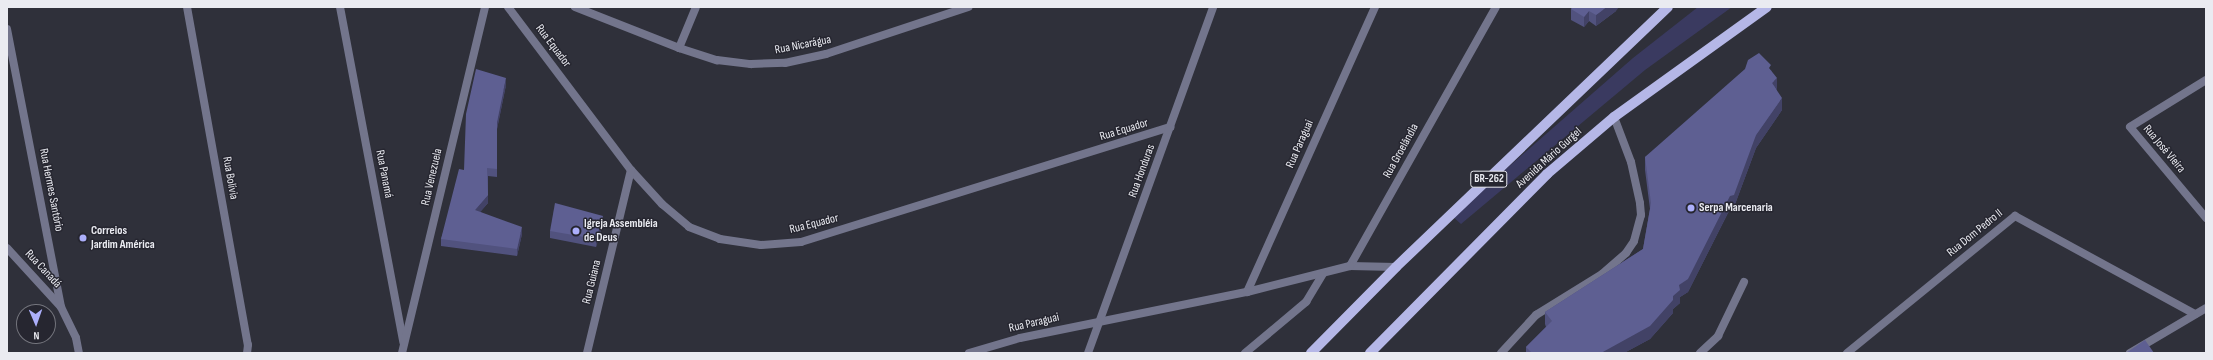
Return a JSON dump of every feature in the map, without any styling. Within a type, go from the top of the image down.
[{"type":"main road","name":"BR-262","points":[[1311,353],[1396,268],[1668,7]]},
{"type":"main road","name":"Avenida Mário Gurgel","points":[[1370,353],[1547,174],[1614,117],[1767,7]]},
{"type":"street","name":"Rua Bolívia","points":[[187,7],[248,345],[247,353]]},
{"type":"street","name":"Rua Panamá","points":[[340,7],[403,350]]},
{"type":"street","name":"Rua Venezuela","points":[[403,350],[485,7]]},
{"type":"street","name":"Rua Equador","points":[[508,7],[631,170],[662,204],[689,227],[720,239],[754,244],[801,242],[1171,127]]},
{"type":"street","name":"Rua Nicarágua","points":[[575,7],[679,48],[717,60],[751,64],[785,63],[826,54],[968,7]]},
{"type":"street","points":[[679,48],[696,7]]},
{"type":"street","name":"Rua Honduras","points":[[1088,353],[1101,321],[1213,7]]},
{"type":"street","name":"Rua Paraguai","points":[[1247,292],[1375,7]]},
{"type":"street","name":"Rua Groelândia","points":[[1350,266],[1496,7]]},
{"type":"street","name":"Rua Hermes Santório","points":[[7,29],[61,307],[76,338],[79,353]]},
{"type":"street","name":"Rua José Vieira","points":[[2206,80],[2130,127],[2206,218]]},
{"type":"street","points":[[1501,353],[1536,315],[1602,274],[1626,253],[1634,241],[1641,215],[1640,203],[1631,162],[1614,117]]},
{"type":"street","name":"Rua Guiana","points":[[587,353],[631,170]]},
{"type":"street","name":"Rua Dom Pedro II","points":[[1847,353],[2015,216],[2195,314]]},
{"type":"street","name":"Rua Canadá","points":[[7,248],[61,307]]},
{"type":"street","points":[[1350,266],[1396,268]]},
{"type":"street","name":"Rua Paraguai","points":[[969,353],[1020,338],[1247,292],[1350,266]]},
{"type":"street","points":[[1245,353],[1306,302],[1323,274]]},
{"type":"street","points":[[1700,353],[1718,336],[1744,282]]},
{"type":"street","points":[[2130,353],[2206,308]]},
{"type":"shaded area","points":[[1698,7],[1732,7],[1645,70],[1461,224],[1452,216],[1633,58]]},
{"type":"building","points":[[1572,7],[1607,7],[1596,15],[1589,11],[1584,17],[1571,9]]},
{"type":"building","name":"Serpa Marcenaria","points":[[1759,53],[1771,65],[1769,68],[1777,78],[1772,83],[1782,98],[1756,135],[1734,195],[1730,196],[1688,279],[1679,285],[1680,290],[1673,296],[1673,300],[1650,326],[1601,353],[1532,353],[1526,347],[1552,321],[1545,312],[1643,249],[1651,203],[1645,157],[1745,69],[1748,60]]},
{"type":"building","points":[[476,69],[506,78],[497,122],[497,169],[487,168],[488,195],[475,210],[522,227],[517,249],[441,239],[459,169],[464,170],[466,114]]},
{"type":"building","name":"Igreja Assembléia de Deus","points":[[555,203],[603,216],[596,239],[550,231]]},
{"type":"building","points":[[2145,340],[2154,353],[2126,353]]},
{"type":"place","name":"Serpa Marcenaria","points":[[1691,208]]},
{"type":"place","name":"Igreja Assembléia de Deus","points":[[576,231]]},
{"type":"place","name":"Correios Jardim América","points":[[83,238]]}]
